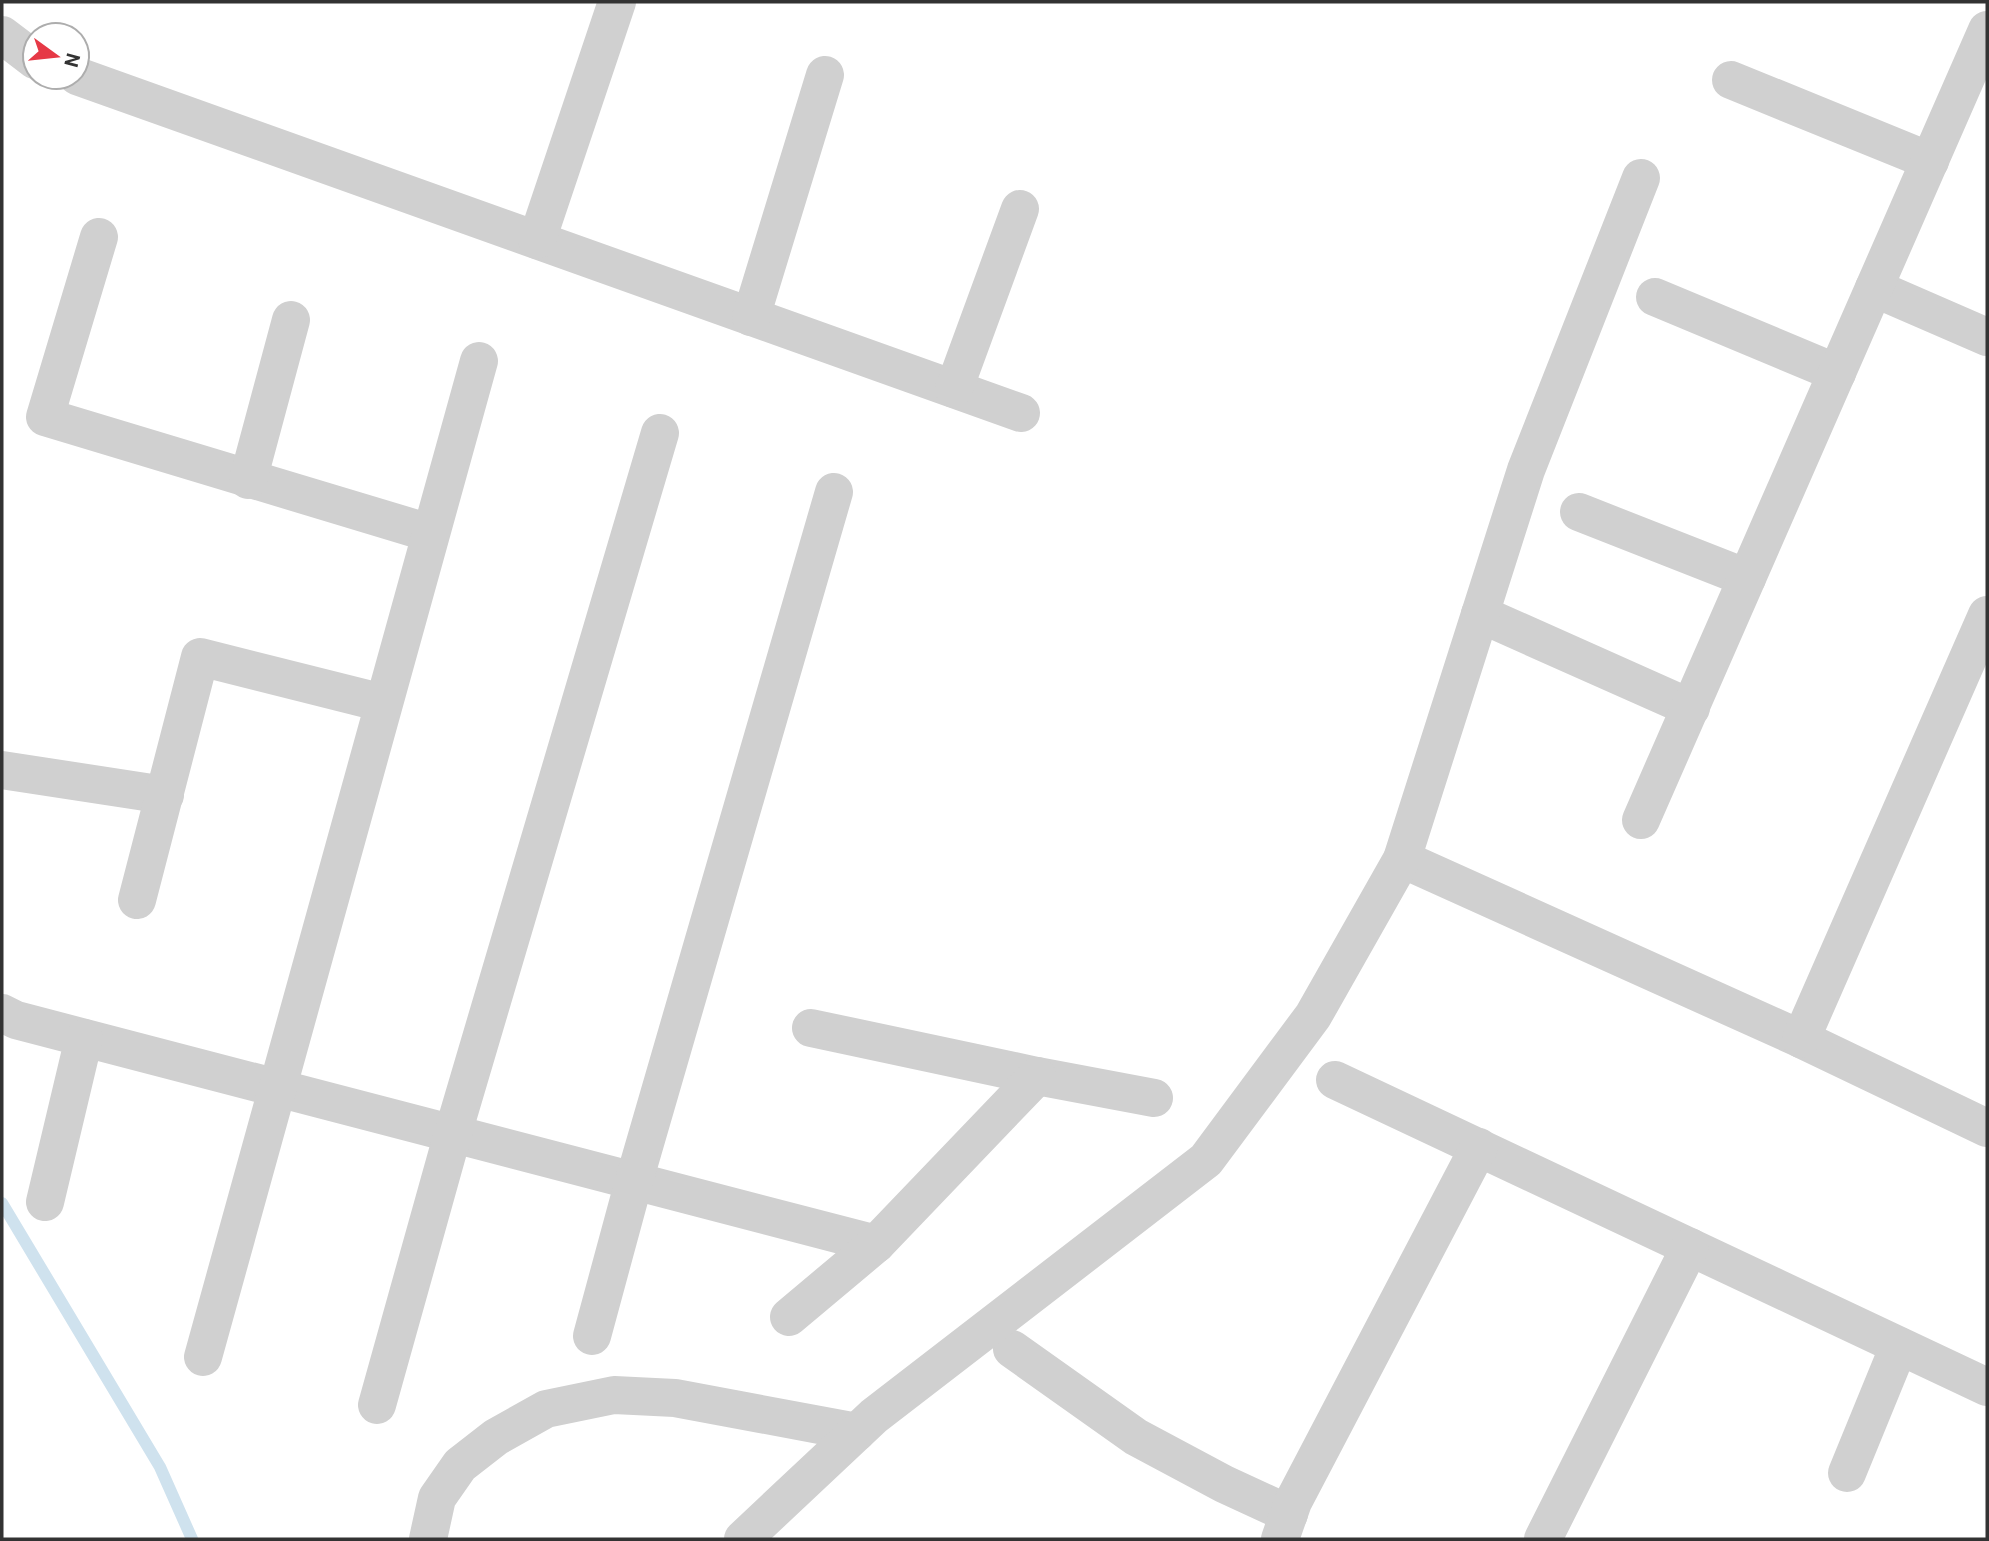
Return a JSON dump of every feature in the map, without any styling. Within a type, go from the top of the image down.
[{"type":"street","points":[[537,240],[617,2]]},
{"type":"street","points":[[1642,820],[1987,30]]},
{"type":"street","points":[[2,35],[21,49]]},
{"type":"street","points":[[751,317],[825,75]]},
{"type":"street","points":[[1731,80],[1930,161]]},
{"type":"street","points":[[91,81],[1021,413]]},
{"type":"street","points":[[743,1539],[857,1432],[1206,1160],[1314,1016],[1402,859],[1526,470],[1641,178]]},
{"type":"street","points":[[954,389],[1020,209]]},
{"type":"street","points":[[99,237],[45,417],[430,533]]},
{"type":"street","points":[[1874,288],[1987,337]]},
{"type":"street","points":[[1655,296],[1837,373]]},
{"type":"street","points":[[248,480],[291,320]]},
{"type":"street","points":[[203,1357],[275,1088],[479,362]]},
{"type":"street","points":[[377,1405],[453,1133],[660,433]]},
{"type":"street","points":[[592,1336],[634,1181],[834,492]]},
{"type":"street","points":[[1580,512],[1747,578]]},
{"type":"street","points":[[1480,614],[1691,708]]},
{"type":"street","points":[[1801,1040],[1987,615]]},
{"type":"street","points":[[137,900],[200,657],[383,703]]},
{"type":"street","points":[[2,770],[165,795]]},
{"type":"street","points":[[1402,859],[1801,1040],[1987,1128]]},
{"type":"street","points":[[2,983],[7,1023],[85,1038],[876,1244]]},
{"type":"street","points":[[811,1028],[1154,1098]]},
{"type":"street","points":[[45,1202],[85,1038]]},
{"type":"street","points":[[789,1317],[876,1244],[1037,1076]]},
{"type":"street","points":[[1335,1080],[1987,1388]]},
{"type":"street","points":[[1012,1349],[1136,1437],[1224,1484],[1285,1527],[1479,1147]]},
{"type":"street","points":[[1543,1539],[1690,1247]]},
{"type":"street","points":[[1847,1472],[1899,1346]]},
{"type":"street","points":[[428,1539],[437,1498],[460,1465],[496,1437],[546,1409],[614,1395],[675,1398],[857,1432]]},
{"type":"waterway","points":[[2,1203],[160,1467],[192,1539]]}]
